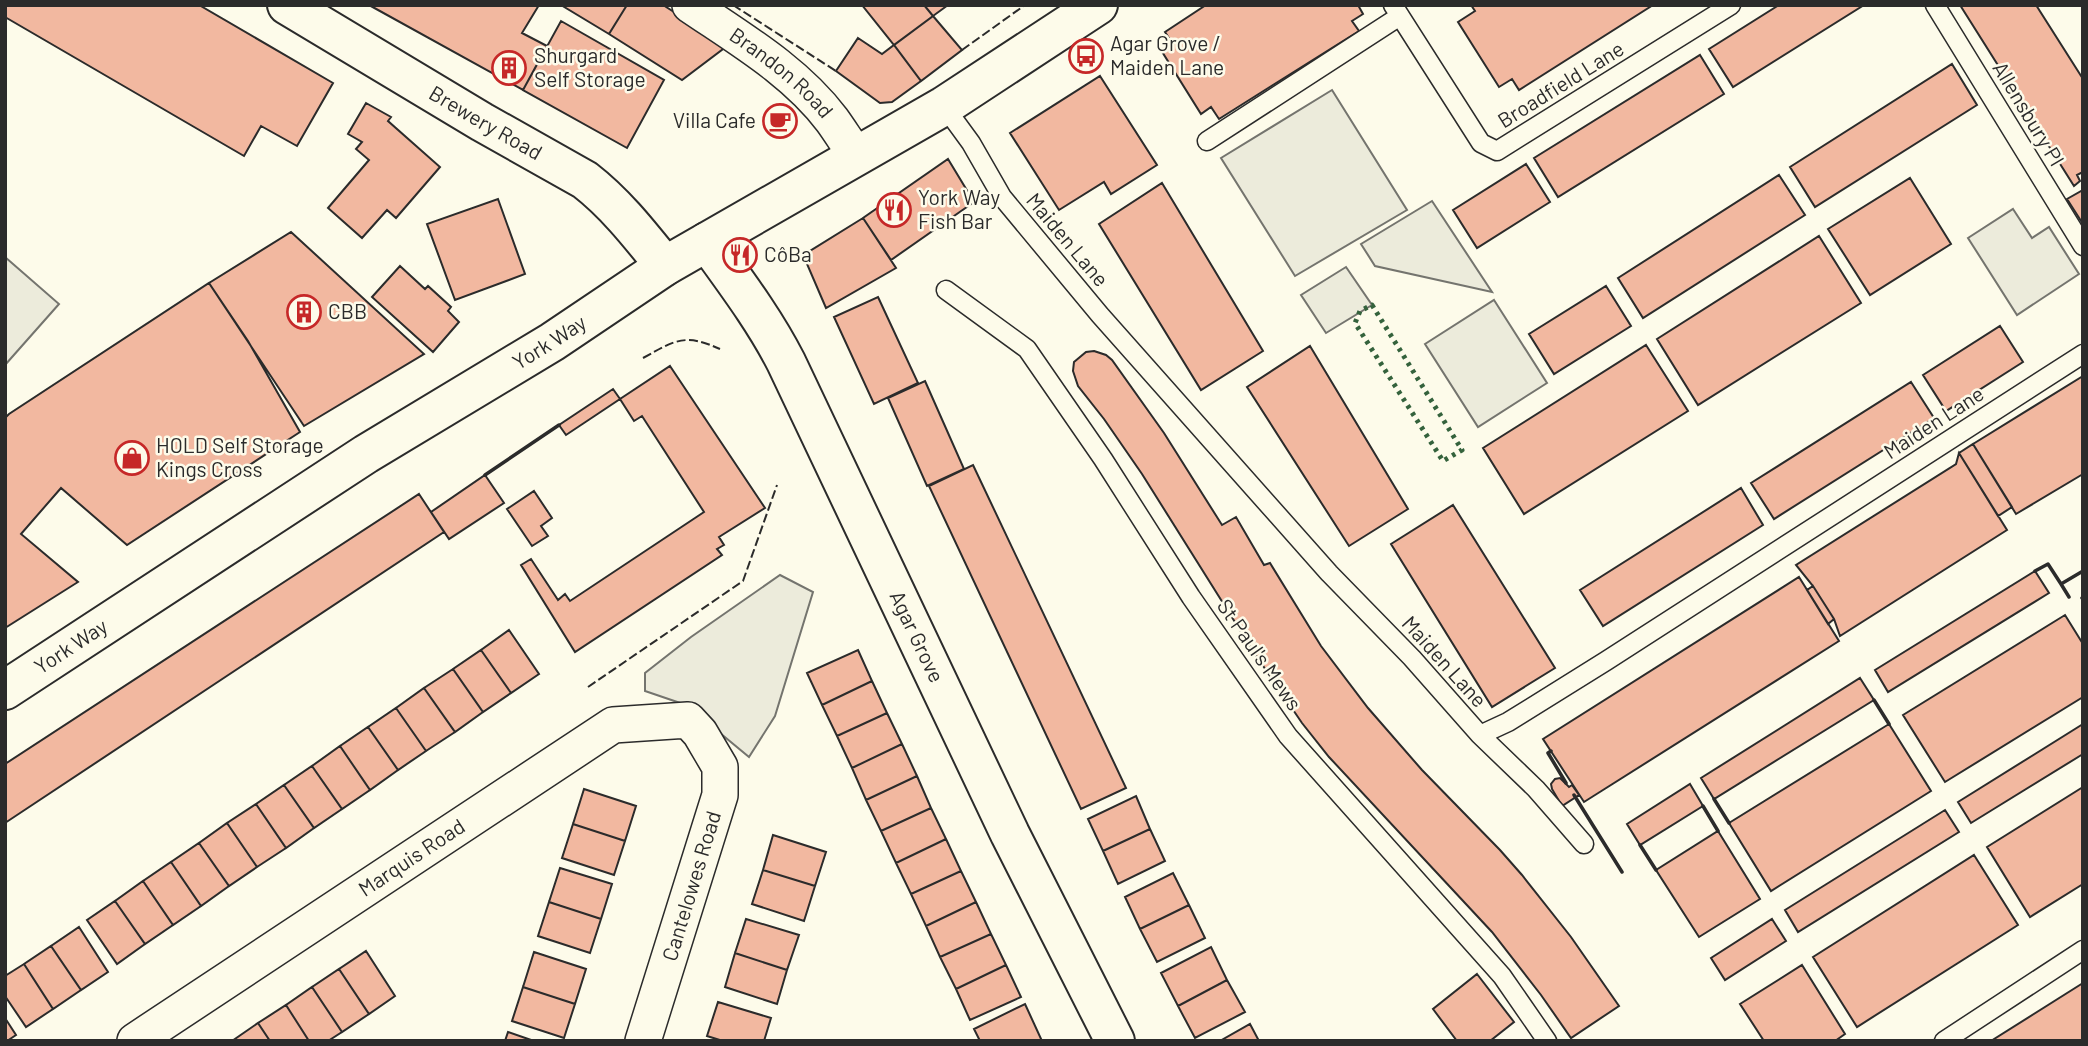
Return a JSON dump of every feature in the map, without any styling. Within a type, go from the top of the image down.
[{"type":"street","name":"Brewery Road","points":[[287,5],[482,122],[585,180],[600,191],[626,218],[665,266]]},
{"type":"street","name":"Brandon Road","points":[[690,5],[770,60],[802,88],[831,118],[856,155]]},
{"type":"street","name":"York Way","points":[[5,690],[366,454],[552,342],[665,266],[944,106],[1098,5]]},
{"type":"street","name":"Agar Grove","points":[[707,242],[771,332],[1010,834],[1115,1041]]},
{"type":"street","name":"Marquis Road","points":[[135,1041],[613,725],[688,720],[700,733]]},
{"type":"street","name":"Cantelowes Road","points":[[643,1041],[720,795],[719,766],[700,733]]},
{"type":"lane","name":"Broadfield Lane","points":[[1397,11],[1481,143],[1497,151],[1731,5]]},
{"type":"lane","name":"Allensbury Pl","points":[[1935,5],[2083,246]]},
{"type":"lane","points":[[1207,141],[1397,11]]},
{"type":"lane","name":"Maiden Lane","points":[[944,106],[971,144],[1002,197],[1100,315],[1329,573],[1412,658],[1479,735],[1508,722],[1595,668],[2083,354]]},
{"type":"lane","name":"St Paul's Mews","points":[[946,290],[1027,349],[1103,459],[1191,597],[1288,736],[1502,975],[1547,1041]]},
{"type":"lane","points":[[1479,735],[1536,789],[1584,844]]},
{"type":"lane","points":[[1944,1041],[2083,950]]},
{"type":"shaded area","points":[[1332,90],[1407,210],[1295,276],[1221,158]]},
{"type":"shaded area","points":[[1432,201],[1492,292],[1375,266],[1361,244]]},
{"type":"shaded area","points":[[2013,209],[2032,238],[2049,227],[2079,274],[2017,315],[1968,238]]},
{"type":"shaded area","points":[[5,257],[59,304],[5,365]]},
{"type":"shaded area","points":[[1346,267],[1372,305],[1326,333],[1301,295]]},
{"type":"shaded area","points":[[1494,300],[1547,383],[1478,427],[1425,344]]},
{"type":"shaded area","points":[[780,575],[813,592],[775,716],[749,757],[686,705],[645,691],[645,673],[691,637]]},
{"type":"building","points":[[5,5],[199,5],[333,83],[297,146],[261,126],[244,156],[5,17]]},
{"type":"building","name":"Shurgard Self Storage","points":[[369,5],[539,5],[522,33],[547,46],[523,90]]},
{"type":"building","points":[[561,5],[627,5],[609,34]]},
{"type":"building","points":[[627,5],[663,5],[727,46],[682,80],[609,34]]},
{"type":"building","points":[[862,5],[924,5],[933,16],[894,45]]},
{"type":"building","points":[[924,5],[948,5],[933,16]]},
{"type":"building","points":[[1206,5],[1358,5],[1363,14],[1352,21],[1359,31],[1219,119],[1211,107],[1201,114],[1161,50],[1172,43],[1165,32]]},
{"type":"building","points":[[1471,5],[1653,5],[1519,90],[1512,79],[1499,87],[1458,22],[1475,11]]},
{"type":"building","points":[[1779,5],[1864,5],[1733,87],[1709,49]]},
{"type":"building","points":[[1960,5],[2036,5],[2083,79],[2083,172],[2077,175],[2080,181],[2074,186]]},
{"type":"building","points":[[933,16],[962,50],[921,81],[894,45]]},
{"type":"building","points":[[561,21],[664,80],[627,148],[523,90]]},
{"type":"building","points":[[858,38],[882,54],[894,45],[921,81],[892,102],[880,103],[836,71]]},
{"type":"building","points":[[1700,55],[1724,94],[1558,197],[1534,158]]},
{"type":"building","points":[[1952,64],[1977,105],[1815,207],[1790,167]]},
{"type":"building","points":[[1100,76],[1157,165],[1111,194],[1104,182],[1059,210],[1010,133]]},
{"type":"building","points":[[366,103],[391,117],[388,121],[440,167],[396,218],[387,210],[362,238],[328,208],[369,160],[356,149],[362,142],[348,134]]},
{"type":"building","points":[[948,159],[974,202],[891,260],[863,218]]},
{"type":"building","points":[[1526,164],[1550,202],[1477,248],[1453,210]]},
{"type":"building","points":[[1779,175],[1805,215],[1643,318],[1618,278]]},
{"type":"building","points":[[1910,178],[1951,244],[1870,295],[1828,229]]},
{"type":"building","points":[[1162,183],[1263,351],[1201,390],[1099,224]]},
{"type":"building","points":[[2083,190],[2083,224],[2067,199]]},
{"type":"building","points":[[498,199],[525,274],[455,300],[427,224]]},
{"type":"building","points":[[863,218],[896,268],[826,308],[807,264],[810,251]]},
{"type":"building","name":"CBB","points":[[291,232],[424,354],[304,426],[209,283]]},
{"type":"building","points":[[1819,236],[1861,303],[1698,405],[1657,339]]},
{"type":"building","points":[[400,266],[425,289],[428,286],[451,307],[448,311],[459,322],[433,352],[372,297]]},
{"type":"building","name":"HOLD Self Storage Kings Cross","points":[[209,283],[248,341],[300,432],[127,545],[61,488],[21,534],[78,582],[5,628],[5,418]]},
{"type":"building","points":[[1606,286],[1631,326],[1554,374],[1529,334]]},
{"type":"building","points":[[878,297],[918,383],[874,404],[834,317]]},
{"type":"building","points":[[2000,326],[2023,362],[1946,411],[1923,375]]},
{"type":"building","points":[[1646,345],[1688,411],[1524,514],[1483,448]]},
{"type":"building","points":[[1310,346],[1408,509],[1349,546],[1247,387]]},
{"type":"building","points":[[1094,351],[1112,360],[1164,433],[1222,525],[1236,517],[1264,565],[1270,563],[1321,646],[1368,708],[1422,770],[1522,875],[1571,937],[1619,1006],[1571,1038],[1492,932],[1329,757],[1255,654],[1142,474],[1078,386],[1073,371],[1074,362],[1086,352]]},
{"type":"building","points":[[670,366],[765,508],[719,537],[724,545],[717,549],[722,555],[575,652],[521,565],[531,559],[558,600],[565,594],[570,601],[704,512],[642,416],[634,421],[620,399]]},
{"type":"building","points":[[2083,376],[2083,474],[2016,514],[1973,444]]},
{"type":"building","points":[[925,381],[964,469],[927,486],[888,398]]},
{"type":"building","points":[[1911,382],[1934,418],[1774,519],[1751,483]]},
{"type":"building","points":[[613,389],[620,399],[566,435],[559,425]]},
{"type":"building","points":[[1973,444],[2012,507],[1998,516],[1959,453]]},
{"type":"building","points":[[1959,453],[2007,530],[1840,636],[1834,619],[1796,565],[1956,464]]},
{"type":"building","points":[[973,465],[1126,788],[1081,809],[929,486]]},
{"type":"building","points":[[485,475],[504,503],[449,539],[431,512]]},
{"type":"building","points":[[1741,488],[1763,525],[1603,626],[1580,590]]},
{"type":"building","points":[[534,491],[552,518],[541,526],[548,536],[532,546],[507,509]]},
{"type":"building","points":[[419,494],[444,532],[5,823],[5,764]]},
{"type":"building","points":[[1453,505],[1555,668],[1492,707],[1391,544]]},
{"type":"building","points":[[2035,571],[2049,593],[1888,692],[1875,670]]},
{"type":"building","points":[[1799,577],[1839,641],[1584,802],[1543,739]]},
{"type":"building","points":[[1813,586],[1834,619],[1828,624],[1807,590]]},
{"type":"building","points":[[2065,615],[2083,644],[2083,697],[1945,782],[1903,715]]},
{"type":"building","points":[[509,630],[539,674],[511,693],[481,650]]},
{"type":"building","points":[[481,650],[511,693],[483,712],[453,669]]},
{"type":"building","points":[[858,650],[872,681],[822,705],[807,673]]},
{"type":"building","points":[[453,669],[483,712],[455,732],[424,688]]},
{"type":"building","points":[[1860,678],[1874,700],[1714,799],[1701,778]]},
{"type":"building","points":[[872,681],[887,713],[837,736],[822,705]]},
{"type":"building","points":[[424,688],[455,732],[426,751],[396,708]]},
{"type":"building","points":[[396,708],[426,751],[398,770],[368,727]]},
{"type":"building","points":[[887,713],[902,744],[852,768],[837,736]]},
{"type":"building","points":[[1889,724],[1931,791],[1771,891],[1729,823]]},
{"type":"building","points":[[2083,724],[2083,754],[1971,823],[1958,802]]},
{"type":"building","points":[[368,727],[398,770],[370,790],[340,746]]},
{"type":"building","points":[[902,744],[917,776],[866,800],[852,768]]},
{"type":"building","points":[[340,746],[370,790],[342,809],[312,766]]},
{"type":"building","points":[[312,766],[342,809],[314,828],[284,785]]},
{"type":"building","points":[[917,776],[931,808],[881,831],[866,800]]},
{"type":"building","points":[[1560,778],[1569,787],[1572,785],[1579,795],[1562,806],[1551,784]]},
{"type":"building","points":[[1690,784],[1703,806],[1640,845],[1627,824]]},
{"type":"building","points":[[284,785],[314,828],[286,848],[256,804]]},
{"type":"building","points":[[2083,787],[2083,884],[2030,917],[1987,847]]},
{"type":"building","points":[[584,789],[636,806],[625,841],[573,824]]},
{"type":"building","points":[[1136,796],[1150,829],[1103,851],[1088,819]]},
{"type":"building","points":[[256,804],[286,848],[257,867],[227,823]]},
{"type":"building","points":[[931,808],[946,839],[896,863],[881,831]]},
{"type":"building","points":[[1945,810],[1959,832],[1798,932],[1785,910]]},
{"type":"building","points":[[227,823],[257,867],[229,886],[199,843]]},
{"type":"building","points":[[573,824],[625,841],[614,875],[562,858]]},
{"type":"building","points":[[1150,829],[1165,861],[1118,884],[1103,851]]},
{"type":"building","points":[[1718,831],[1760,899],[1699,937],[1656,870]]},
{"type":"building","points":[[773,835],[826,852],[815,886],[763,870]]},
{"type":"building","points":[[946,839],[961,871],[911,894],[896,863]]},
{"type":"building","points":[[199,843],[229,886],[201,906],[171,862]]},
{"type":"building","points":[[1974,855],[2018,925],[1857,1027],[1813,957]]},
{"type":"building","points":[[171,862],[201,906],[173,925],[143,881]]},
{"type":"building","points":[[560,868],[612,884],[601,919],[549,902]]},
{"type":"building","points":[[763,870],[815,886],[804,921],[752,904]]},
{"type":"building","points":[[961,871],[976,902],[926,926],[911,894]]},
{"type":"building","points":[[1173,873],[1189,905],[1140,929],[1125,897]]},
{"type":"building","points":[[143,881],[173,925],[145,944],[115,901]]},
{"type":"building","points":[[115,901],[145,944],[117,964],[87,920]]},
{"type":"building","points":[[549,902],[601,919],[590,953],[538,936]]},
{"type":"building","points":[[976,902],[991,934],[940,957],[926,926]]},
{"type":"building","points":[[1189,905],[1205,938],[1157,962],[1140,929]]},
{"type":"building","points":[[746,919],[799,935],[787,970],[735,953]]},
{"type":"building","points":[[1772,919],[1786,941],[1725,980],[1711,958]]},
{"type":"building","points":[[79,927],[108,972],[81,990],[51,946]]},
{"type":"building","points":[[991,934],[1006,965],[956,989],[940,957]]},
{"type":"building","points":[[51,946],[81,990],[53,1009],[24,964]]},
{"type":"building","points":[[1211,947],[1227,980],[1178,1006],[1161,973]]},
{"type":"building","points":[[366,951],[395,996],[369,1014],[339,969]]},
{"type":"building","points":[[534,952],[586,969],[575,1004],[523,987]]},
{"type":"building","points":[[735,953],[787,970],[777,1004],[725,987]]},
{"type":"building","points":[[24,964],[53,1009],[26,1027],[5,996],[5,976]]},
{"type":"building","points":[[1006,965],[1021,997],[970,1020],[956,989]]},
{"type":"building","points":[[1802,965],[1845,1034],[1835,1041],[1764,1041],[1740,1004]]},
{"type":"building","points":[[339,969],[369,1014],[342,1032],[312,987]]},
{"type":"building","points":[[1477,974],[1514,1022],[1490,1041],[1457,1041],[1433,1009]]},
{"type":"building","points":[[1227,980],[1245,1012],[1195,1038],[1178,1006]]},
{"type":"building","points":[[2083,983],[2083,1041],[1991,1041]]},
{"type":"building","points":[[312,987],[342,1032],[328,1041],[309,1041],[286,1005]]},
{"type":"building","points":[[523,987],[575,1004],[564,1038],[512,1021]]},
{"type":"building","points":[[718,1002],[771,1018],[764,1041],[723,1041],[707,1036]]},
{"type":"building","points":[[1025,1004],[1042,1041],[980,1041],[974,1029]]},
{"type":"building","points":[[286,1005],[309,1041],[270,1041],[258,1023]]},
{"type":"building","points":[[5,1018],[16,1035],[7,1041],[5,1041]]},
{"type":"building","points":[[258,1023],[270,1041],[232,1041]]},
{"type":"building","points":[[1250,1024],[1259,1041],[1220,1041]]},
{"type":"building","points":[[508,1032],[534,1041],[505,1041]]},
{"type":"hedge","points":[[1372,305],[1462,450],[1443,461],[1355,323],[1360,311],[1372,305]]},
{"type":"fence","points":[[733,5],[836,71]]},
{"type":"fence","points":[[962,50],[1025,5]]},
{"type":"fence","points":[[643,358],[680,341],[697,341],[720,349]]},
{"type":"fence","points":[[588,687],[743,581],[777,485]]},
{"type":"wall","points":[[485,475],[559,425]]},
{"type":"wall","points":[[2035,571],[2048,564],[2061,584]]},
{"type":"wall","points":[[2069,597],[2061,584],[2083,571]]},
{"type":"wall","points":[[1874,700],[1889,724]]},
{"type":"wall","points":[[1551,751],[1548,753],[1566,783]]},
{"type":"wall","points":[[1574,795],[1622,872]]},
{"type":"wall","points":[[1714,799],[1729,823]]},
{"type":"wall","points":[[1703,806],[1718,831]]},
{"type":"wall","points":[[1640,845],[1656,870]]},
{"type":"place","name":"Agar Grove / Maiden Lane","points":[[1086,56]]},
{"type":"place","name":"Shurgard Self Storage","points":[[509,68]]},
{"type":"place","name":"Villa Cafe","points":[[780,121]]},
{"type":"place","name":"York Way Fish Bar","points":[[894,210]]},
{"type":"place","name":"CôBa","points":[[740,255]]},
{"type":"place","name":"CBB","points":[[304,312]]},
{"type":"place","name":"HOLD Self Storage Kings Cross","points":[[132,458]]}]
